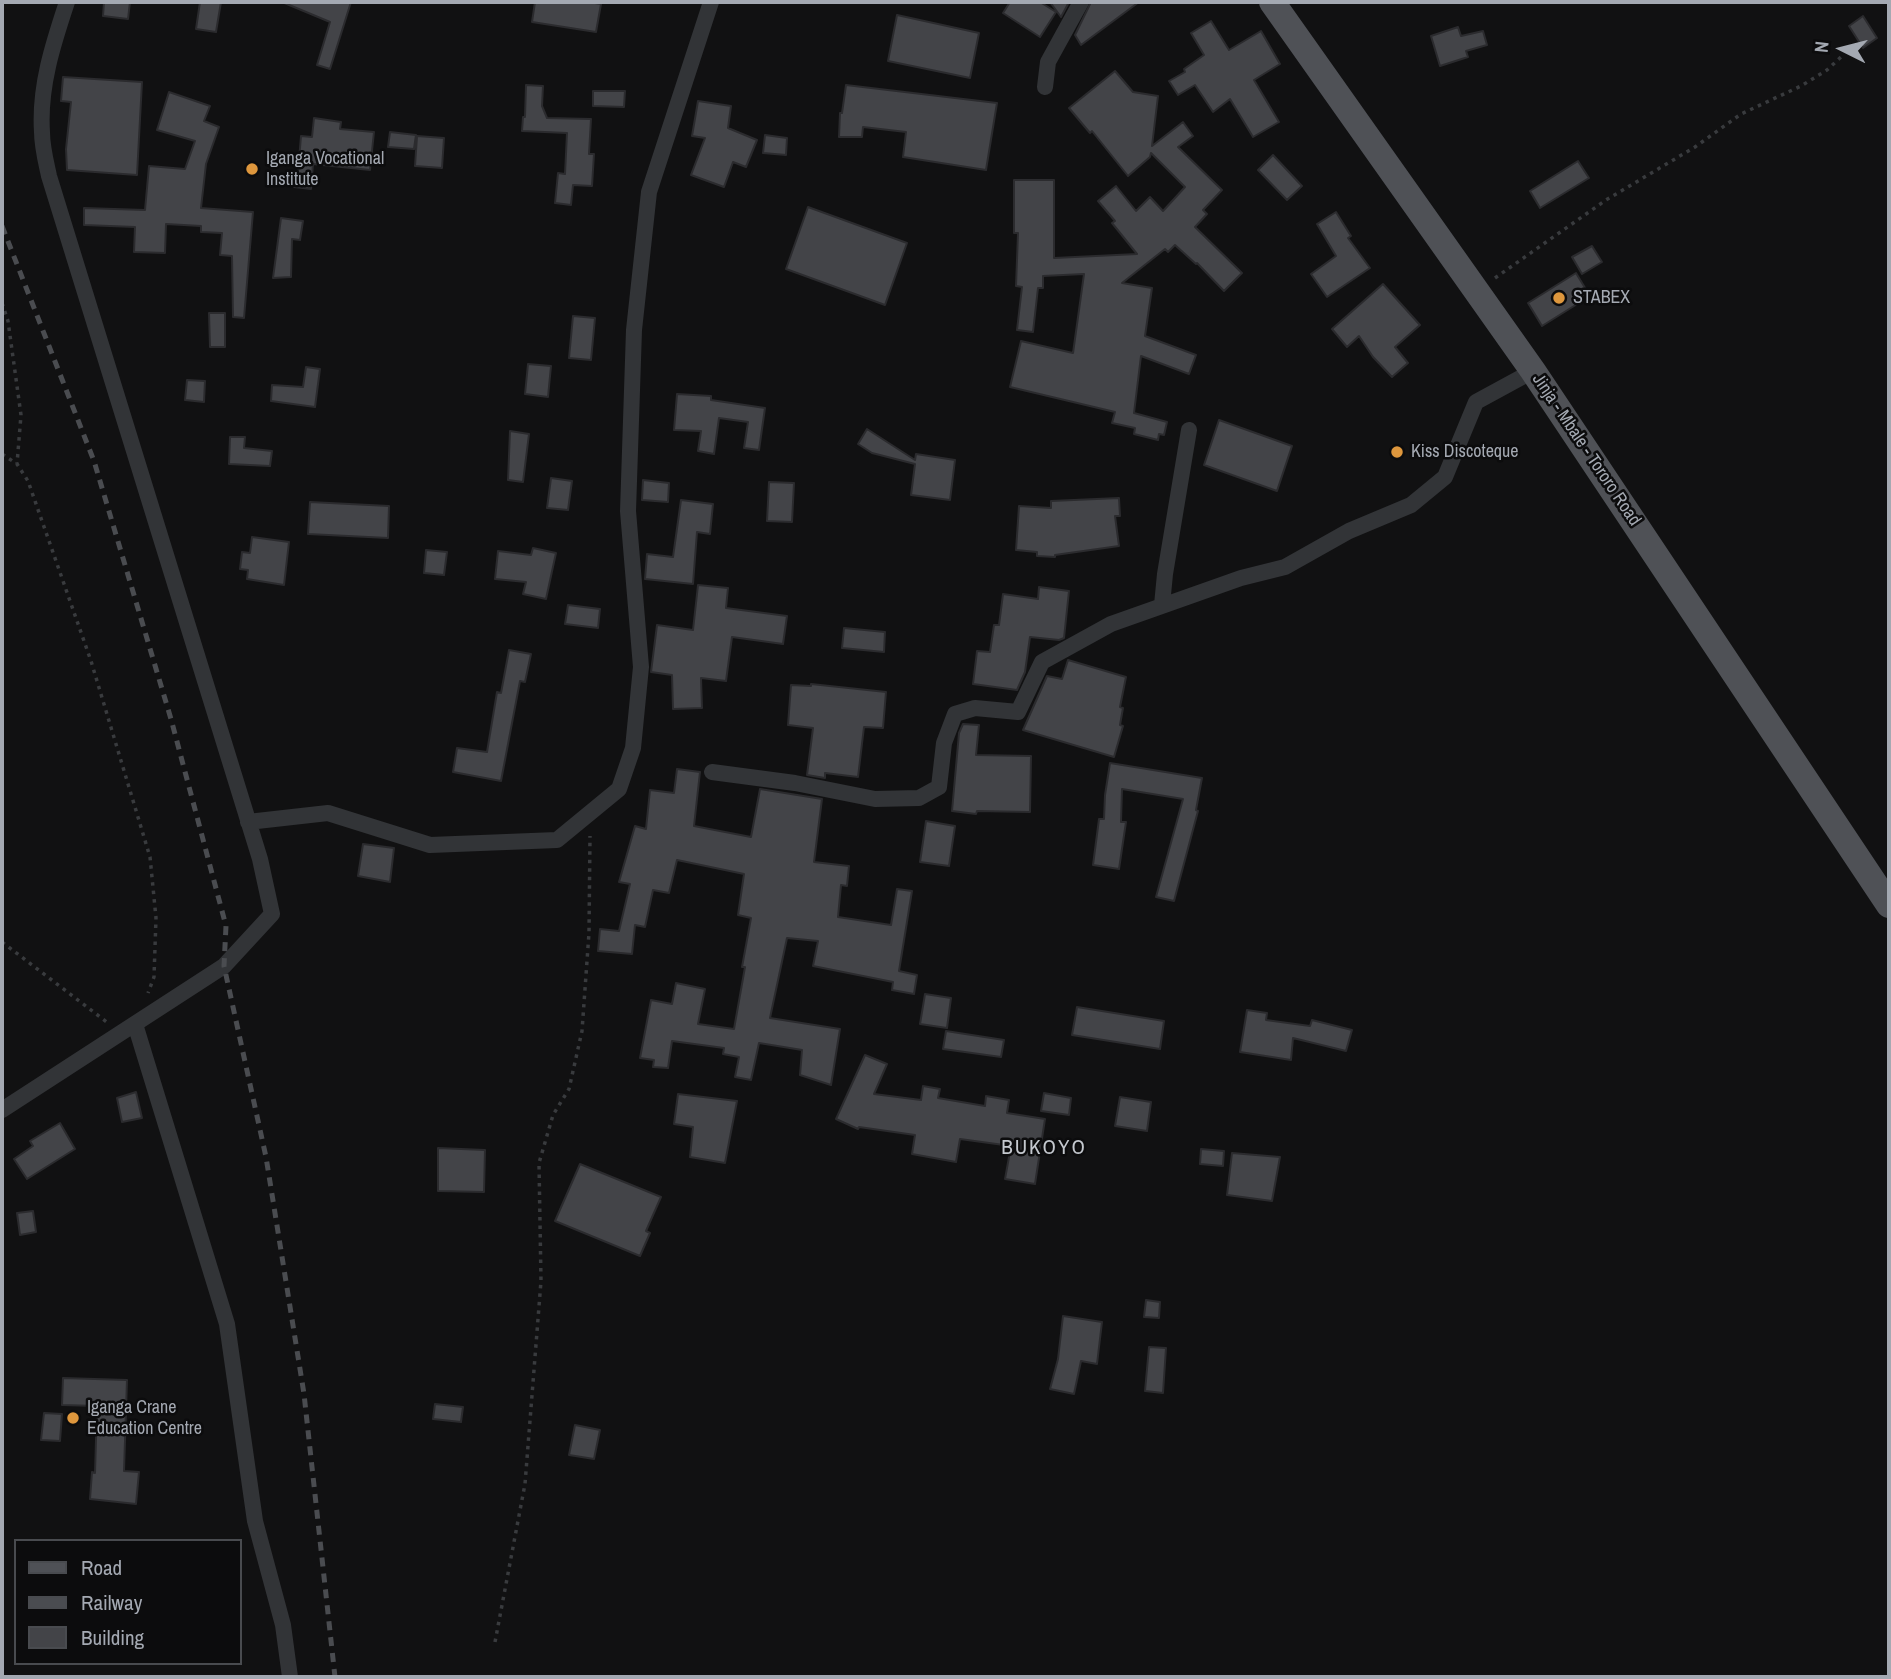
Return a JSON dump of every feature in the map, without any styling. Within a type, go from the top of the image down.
[{"type":"main road","name":"Jinja - Mbale - Tororo Road","points":[[1272,2],[1533,371],[1889,905]]},
{"type":"street","points":[[2,1110],[224,967],[272,914],[260,859],[49,176],[42,132],[43,94],[50,54],[67,2]]},
{"type":"street","points":[[248,822],[328,813],[430,845],[557,840],[619,789],[633,748],[641,667],[628,511],[634,330],[649,192],[711,2]]},
{"type":"street","points":[[1045,87],[1048,62],[1081,2]]},
{"type":"street","points":[[712,772],[795,783],[875,799],[919,798],[939,787],[944,743],[955,714],[975,708],[1018,712],[1042,662],[1111,624],[1241,578],[1285,567],[1349,531],[1411,505],[1445,477],[1476,402],[1533,371]]},
{"type":"street","points":[[1163,605],[1165,575],[1189,430]]},
{"type":"street","points":[[135,1024],[227,1324],[255,1521],[283,1625],[290,1677]]},
{"type":"path","points":[[1476,290],[1515,266],[1555,234],[1606,200],[1672,158],[1695,147],[1741,114],[1801,86],[1827,70],[1841,57]]},
{"type":"path","points":[[2,303],[8,321],[21,415],[17,464]]},
{"type":"path","points":[[2,454],[17,464],[29,481],[91,661],[150,857],[156,918],[154,977],[135,1024]]},
{"type":"path","points":[[495,1642],[525,1485],[541,1281],[539,1163],[553,1115],[569,1089],[582,1031],[589,933],[591,812]]},
{"type":"path","points":[[2,942],[121,1033]]},
{"type":"building","points":[[104,2],[130,2],[128,19],[103,16]]},
{"type":"building","points":[[200,2],[221,2],[216,32],[196,29]]},
{"type":"building","points":[[282,2],[351,2],[330,69],[317,65],[330,22]]},
{"type":"building","points":[[535,2],[601,4],[596,32],[532,22]]},
{"type":"building","points":[[1010,2],[1040,2],[1056,12],[1040,37],[1003,13]]},
{"type":"building","points":[[1050,2],[1069,2],[1061,17]]},
{"type":"building","points":[[1091,2],[1139,2],[1081,45],[1075,35]]},
{"type":"building","points":[[897,15],[979,33],[970,78],[888,61]]},
{"type":"building","points":[[1863,16],[1877,38],[1863,48],[1849,26]]},
{"type":"building","points":[[1211,21],[1229,50],[1261,31],[1280,64],[1254,80],[1279,122],[1253,137],[1230,99],[1213,112],[1195,85],[1178,95],[1169,81],[1185,72],[1184,69],[1204,55],[1191,33]]},
{"type":"building","points":[[1458,27],[1461,36],[1483,31],[1487,45],[1466,51],[1468,57],[1440,66],[1431,36]]},
{"type":"building","points":[[1115,71],[1133,92],[1158,96],[1152,146],[1183,122],[1193,136],[1178,147],[1222,190],[1203,210],[1207,214],[1195,227],[1242,273],[1224,291],[1175,245],[1168,252],[1165,249],[1122,283],[1152,288],[1145,336],[1196,355],[1189,374],[1141,356],[1134,413],[1167,422],[1164,435],[1159,434],[1158,440],[1134,434],[1135,428],[1112,423],[1115,412],[1010,387],[1021,341],[1073,353],[1084,274],[1043,276],[1043,288],[1038,288],[1033,332],[1017,330],[1022,287],[1016,286],[1018,233],[1014,233],[1014,180],[1054,180],[1054,258],[1137,254],[1098,201],[1116,186],[1136,211],[1150,197],[1163,211],[1185,187],[1151,153],[1150,157],[1128,176],[1092,131],[1090,133],[1069,108]]},
{"type":"building","points":[[63,77],[142,82],[137,175],[67,170],[66,149],[71,102],[61,101]]},
{"type":"building","points":[[526,85],[543,86],[542,106],[547,118],[591,119],[589,154],[594,154],[592,186],[573,185],[571,205],[555,203],[558,173],[565,174],[567,133],[522,131]]},
{"type":"building","points":[[846,85],[997,103],[986,170],[903,157],[906,132],[863,127],[862,137],[839,137],[840,113]]},
{"type":"building","points":[[593,91],[625,91],[624,107],[593,106]]},
{"type":"building","points":[[169,92],[210,106],[204,121],[219,127],[206,164],[201,208],[253,212],[244,318],[233,317],[232,256],[220,255],[222,233],[201,232],[201,226],[166,224],[165,253],[134,252],[135,227],[84,225],[84,208],[145,210],[149,166],[185,169],[195,141],[157,130]]},
{"type":"building","points":[[698,101],[731,106],[728,128],[757,140],[746,167],[733,162],[724,187],[691,175],[705,138],[692,136]]},
{"type":"building","points":[[314,118],[341,122],[340,129],[374,132],[370,170],[313,164],[311,189],[294,187],[301,136],[312,137]]},
{"type":"building","points":[[390,132],[416,135],[414,149],[388,147]]},
{"type":"building","points":[[765,135],[787,138],[786,155],[763,153]]},
{"type":"building","points":[[417,136],[444,138],[442,168],[415,166]]},
{"type":"building","points":[[1273,155],[1302,186],[1287,200],[1258,170]]},
{"type":"building","points":[[1578,161],[1589,178],[1540,208],[1530,191]]},
{"type":"building","points":[[808,207],[907,243],[885,305],[786,269]]},
{"type":"building","points":[[1336,212],[1351,236],[1348,238],[1370,268],[1327,297],[1311,274],[1336,256],[1317,224]]},
{"type":"building","points":[[281,218],[303,221],[300,240],[292,239],[291,277],[273,278]]},
{"type":"building","points":[[1592,246],[1602,262],[1582,274],[1572,257]]},
{"type":"building","points":[[1576,273],[1590,296],[1542,326],[1528,303]]},
{"type":"building","points":[[1383,284],[1420,325],[1395,347],[1408,363],[1392,377],[1373,357],[1359,336],[1347,347],[1332,329]]},
{"type":"building","points":[[209,313],[225,313],[225,347],[210,347]]},
{"type":"building","points":[[573,316],[595,318],[591,360],[569,358]]},
{"type":"building","points":[[528,364],[551,366],[548,397],[525,394]]},
{"type":"building","points":[[306,367],[320,369],[315,407],[271,401],[272,385],[303,387]]},
{"type":"building","points":[[187,380],[205,381],[204,402],[185,400]]},
{"type":"building","points":[[677,394],[711,396],[711,400],[765,408],[759,450],[744,448],[748,422],[719,418],[714,454],[698,451],[701,431],[674,430]]},
{"type":"building","points":[[1219,420],[1292,446],[1277,491],[1204,465]]},
{"type":"building","points":[[867,429],[915,460],[916,454],[955,460],[950,500],[911,495],[915,464],[872,453],[858,444]]},
{"type":"building","points":[[510,431],[529,434],[523,482],[508,480]]},
{"type":"building","points":[[230,437],[245,437],[244,448],[272,451],[270,466],[229,464]]},
{"type":"building","points":[[551,478],[572,481],[568,510],[547,508]]},
{"type":"building","points":[[643,480],[669,483],[668,502],[642,500]]},
{"type":"building","points":[[769,482],[794,483],[792,522],[767,521]]},
{"type":"building","points":[[1119,498],[1120,516],[1115,516],[1119,546],[1055,557],[1037,556],[1037,552],[1016,550],[1019,506],[1051,508],[1051,501]]},
{"type":"building","points":[[681,500],[713,504],[710,534],[697,532],[693,584],[645,579],[647,554],[673,557]]},
{"type":"building","points":[[310,502],[389,506],[388,538],[308,534]]},
{"type":"building","points":[[252,537],[289,542],[284,585],[247,579],[248,570],[240,569],[242,552],[250,553]]},
{"type":"building","points":[[533,548],[556,553],[546,599],[523,594],[526,582],[495,579],[498,551],[531,555]]},
{"type":"building","points":[[426,550],[447,552],[444,575],[424,573]]},
{"type":"building","points":[[698,585],[728,588],[726,608],[787,616],[783,644],[732,637],[726,681],[701,678],[702,708],[673,709],[672,675],[651,672],[657,625],[693,630]]},
{"type":"building","points":[[1039,587],[1069,591],[1064,638],[1059,640],[1030,637],[1025,672],[1017,690],[973,684],[977,651],[990,652],[994,625],[999,625],[1003,594],[1038,599]]},
{"type":"building","points":[[568,605],[600,609],[598,628],[565,624]]},
{"type":"building","points":[[844,628],[885,632],[884,652],[842,648]]},
{"type":"building","points":[[509,650],[531,654],[525,682],[520,681],[501,781],[453,772],[457,748],[487,752],[497,692],[501,693]]},
{"type":"building","points":[[1068,660],[1126,677],[1120,707],[1123,708],[1120,725],[1123,726],[1114,757],[1023,730],[1047,676],[1062,679]]},
{"type":"building","points":[[811,684],[886,692],[883,728],[864,727],[858,777],[825,773],[825,778],[807,775],[813,728],[788,725],[791,685]]},
{"type":"building","points":[[963,724],[979,725],[976,755],[1031,756],[1030,812],[977,811],[976,814],[952,811],[959,733]]},
{"type":"building","points":[[1110,763],[1202,778],[1196,810],[1198,811],[1174,901],[1156,897],[1183,799],[1122,789],[1121,822],[1126,822],[1119,869],[1093,865],[1099,819],[1104,819]]},
{"type":"building","points":[[677,769],[700,772],[694,826],[751,837],[760,789],[822,799],[814,862],[849,866],[847,886],[841,885],[838,917],[891,925],[897,889],[912,891],[899,971],[917,975],[914,994],[892,990],[893,982],[813,966],[818,941],[787,938],[770,1018],[840,1029],[831,1085],[800,1075],[802,1050],[759,1043],[751,1080],[735,1077],[739,1057],[723,1054],[724,1048],[672,1041],[668,1068],[653,1067],[654,1060],[640,1058],[651,1000],[672,1004],[676,983],[705,989],[698,1024],[734,1029],[745,967],[742,967],[751,918],[738,915],[744,874],[677,860],[669,893],[653,890],[645,927],[635,925],[632,954],[598,951],[600,929],[619,931],[630,884],[619,882],[635,826],[646,829],[650,790],[674,793]]},
{"type":"building","points":[[926,821],[955,826],[949,866],[920,862]]},
{"type":"building","points":[[363,844],[394,848],[390,882],[358,876]]},
{"type":"building","points":[[925,994],[951,998],[947,1028],[920,1024]]},
{"type":"building","points":[[1077,1007],[1164,1021],[1160,1049],[1072,1035]]},
{"type":"building","points":[[1247,1010],[1267,1013],[1266,1020],[1310,1026],[1312,1020],[1352,1030],[1346,1051],[1293,1038],[1291,1060],[1240,1052]]},
{"type":"building","points":[[946,1031],[1004,1040],[1001,1057],[943,1049]]},
{"type":"building","points":[[865,1055],[887,1064],[874,1094],[921,1100],[923,1086],[940,1089],[938,1098],[985,1106],[986,1096],[1009,1100],[1007,1113],[1045,1119],[1035,1184],[1005,1179],[1011,1146],[960,1139],[956,1162],[912,1154],[915,1135],[858,1129],[836,1119]]},
{"type":"building","points":[[136,1092],[142,1118],[122,1122],[117,1098]]},
{"type":"building","points":[[1044,1093],[1071,1098],[1069,1115],[1041,1111]]},
{"type":"building","points":[[678,1094],[737,1101],[725,1163],[690,1157],[693,1127],[674,1124]]},
{"type":"building","points":[[1120,1097],[1151,1102],[1147,1131],[1115,1126]]},
{"type":"building","points":[[60,1123],[75,1149],[27,1179],[14,1159],[33,1146],[30,1141]]},
{"type":"building","points":[[438,1148],[485,1150],[484,1192],[438,1191]]},
{"type":"building","points":[[1201,1149],[1224,1151],[1223,1166],[1200,1164]]},
{"type":"building","points":[[1232,1153],[1280,1157],[1272,1201],[1227,1195]]},
{"type":"building","points":[[580,1164],[661,1197],[646,1231],[650,1233],[640,1256],[555,1221]]},
{"type":"building","points":[[33,1211],[36,1232],[20,1235],[17,1213]]},
{"type":"building","points":[[1146,1300],[1160,1302],[1159,1318],[1144,1317]]},
{"type":"building","points":[[1063,1316],[1102,1322],[1097,1364],[1081,1361],[1074,1394],[1050,1389],[1058,1359]]},
{"type":"building","points":[[1149,1347],[1166,1348],[1163,1393],[1145,1391]]},
{"type":"building","points":[[63,1378],[127,1380],[124,1471],[139,1472],[136,1504],[90,1499],[92,1472],[95,1473],[97,1406],[62,1405]]},
{"type":"building","points":[[435,1404],[463,1407],[461,1422],[433,1419]]},
{"type":"building","points":[[44,1413],[62,1414],[60,1441],[41,1440]]},
{"type":"building","points":[[575,1425],[600,1430],[594,1459],[569,1455]]},
{"type":"railway","points":[[2,226],[94,461],[171,719],[226,926],[224,966],[266,1157],[304,1394],[335,1677]]},
{"type":"place","name":"Iganga Vocational Institute","points":[[252,169]]},
{"type":"place","name":"STABEX","points":[[1559,298]]},
{"type":"place","name":"Kiss Discoteque","points":[[1397,452]]},
{"type":"place","name":"Iganga Crane Education Centre","points":[[73,1418]]},
{"type":"district","name":"BUKOYO","points":[[1044,1148]]}]
